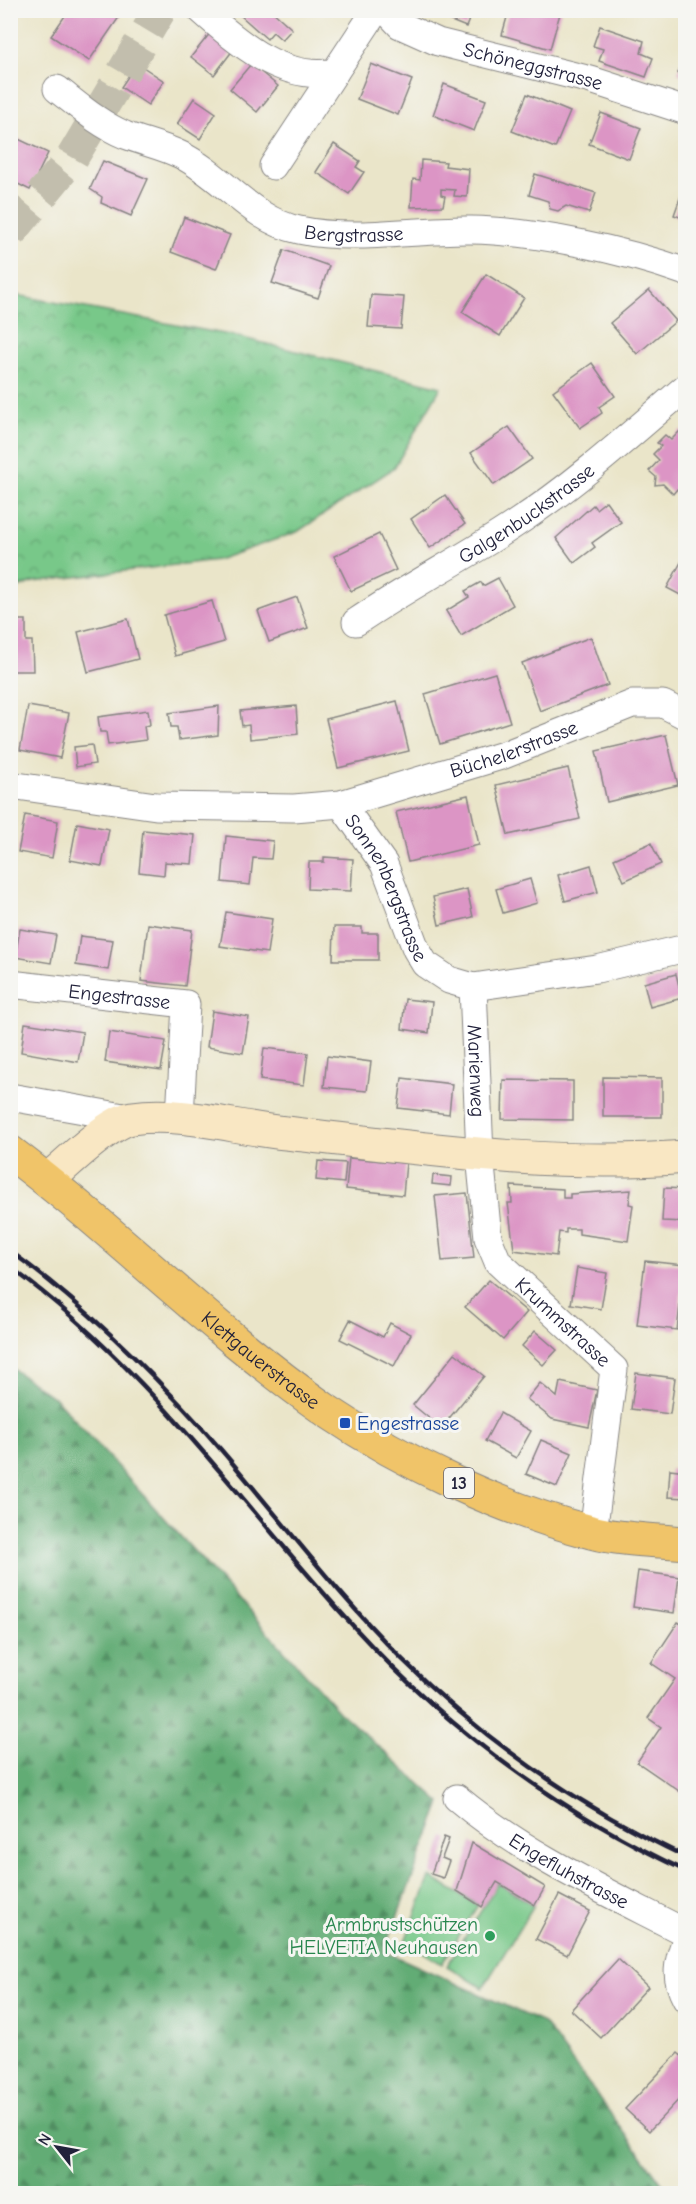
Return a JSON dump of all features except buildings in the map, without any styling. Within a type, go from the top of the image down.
[{"type":"main road","name":"Klettgauerstrasse","points":[[10,1152],[48,1180],[258,1358],[345,1422],[466,1486],[533,1515],[593,1533],[686,1543]]},
{"type":"street","points":[[201,10],[242,46],[291,69],[326,74]]},
{"type":"street","points":[[273,166],[326,74],[376,10]]},
{"type":"street","name":"Schöneggstrasse","points":[[386,10],[400,25],[438,42],[591,80],[686,111]]},
{"type":"street","name":"Bergstrasse","points":[[57,89],[102,124],[182,155],[248,206],[273,222],[296,229],[321,234],[473,230],[535,237],[602,250],[686,272]]},
{"type":"street","name":"Galgenbuckstrasse","points":[[356,622],[386,601],[446,569],[516,524],[605,458],[686,387]]},
{"type":"street","name":"Büchelerstrasse","points":[[340,804],[504,755],[632,704],[663,704],[686,716]]},
{"type":"street","name":"Sonnenbergstrasse","points":[[10,785],[156,806],[294,808],[340,804],[384,864],[416,949],[425,964],[449,980],[473,987],[597,969],[686,948]]},
{"type":"street","name":"Engestrasse","points":[[10,984],[186,1004],[180,1117]]},
{"type":"street","name":"Marienweg","points":[[473,987],[480,1155]]},
{"type":"street","points":[[10,1097],[129,1118],[180,1117],[276,1132],[480,1155],[623,1162],[686,1157]]},
{"type":"street","points":[[48,1180],[105,1132],[129,1118]]},
{"type":"street","name":"Krummstrasse","points":[[480,1155],[488,1238],[498,1262],[614,1369],[593,1533]]},
{"type":"street","name":"Engefluhstrasse","points":[[457,1798],[485,1822],[552,1864],[686,1933]]},
{"type":"street","points":[[686,1940],[677,1964],[678,1984],[686,1999]]},
{"type":"green space","points":[[11,294],[235,336],[441,387],[394,468],[297,532],[217,560],[33,582],[11,591]]},
{"type":"green space","points":[[10,1367],[56,1399],[339,1711],[441,1803],[384,1951],[544,2023],[669,2193],[11,2193]]},
{"type":"green space","points":[[430,1877],[478,1905],[442,1964],[405,1941]]},
{"type":"green space","name":"Armbrustschützen HELVETIA Neuhausen","points":[[498,1883],[534,1905],[483,1988],[447,1966]]},
{"type":"tunnel","points":[[10,233],[72,158],[160,10]]},
{"type":"railway","points":[[10,1251],[62,1291],[158,1381],[227,1457],[324,1574],[375,1631],[432,1688],[499,1744],[571,1794],[686,1857]]},
{"type":"railway","points":[[10,1267],[60,1306],[150,1393],[355,1628],[429,1701],[468,1735],[551,1795],[594,1823],[686,1871]]},
{"type":"place","name":"Engestrasse","points":[[345,1423]]},
{"type":"place","name":"Armbrustschützen HELVETIA Neuhausen","points":[[490,1936]]}]
